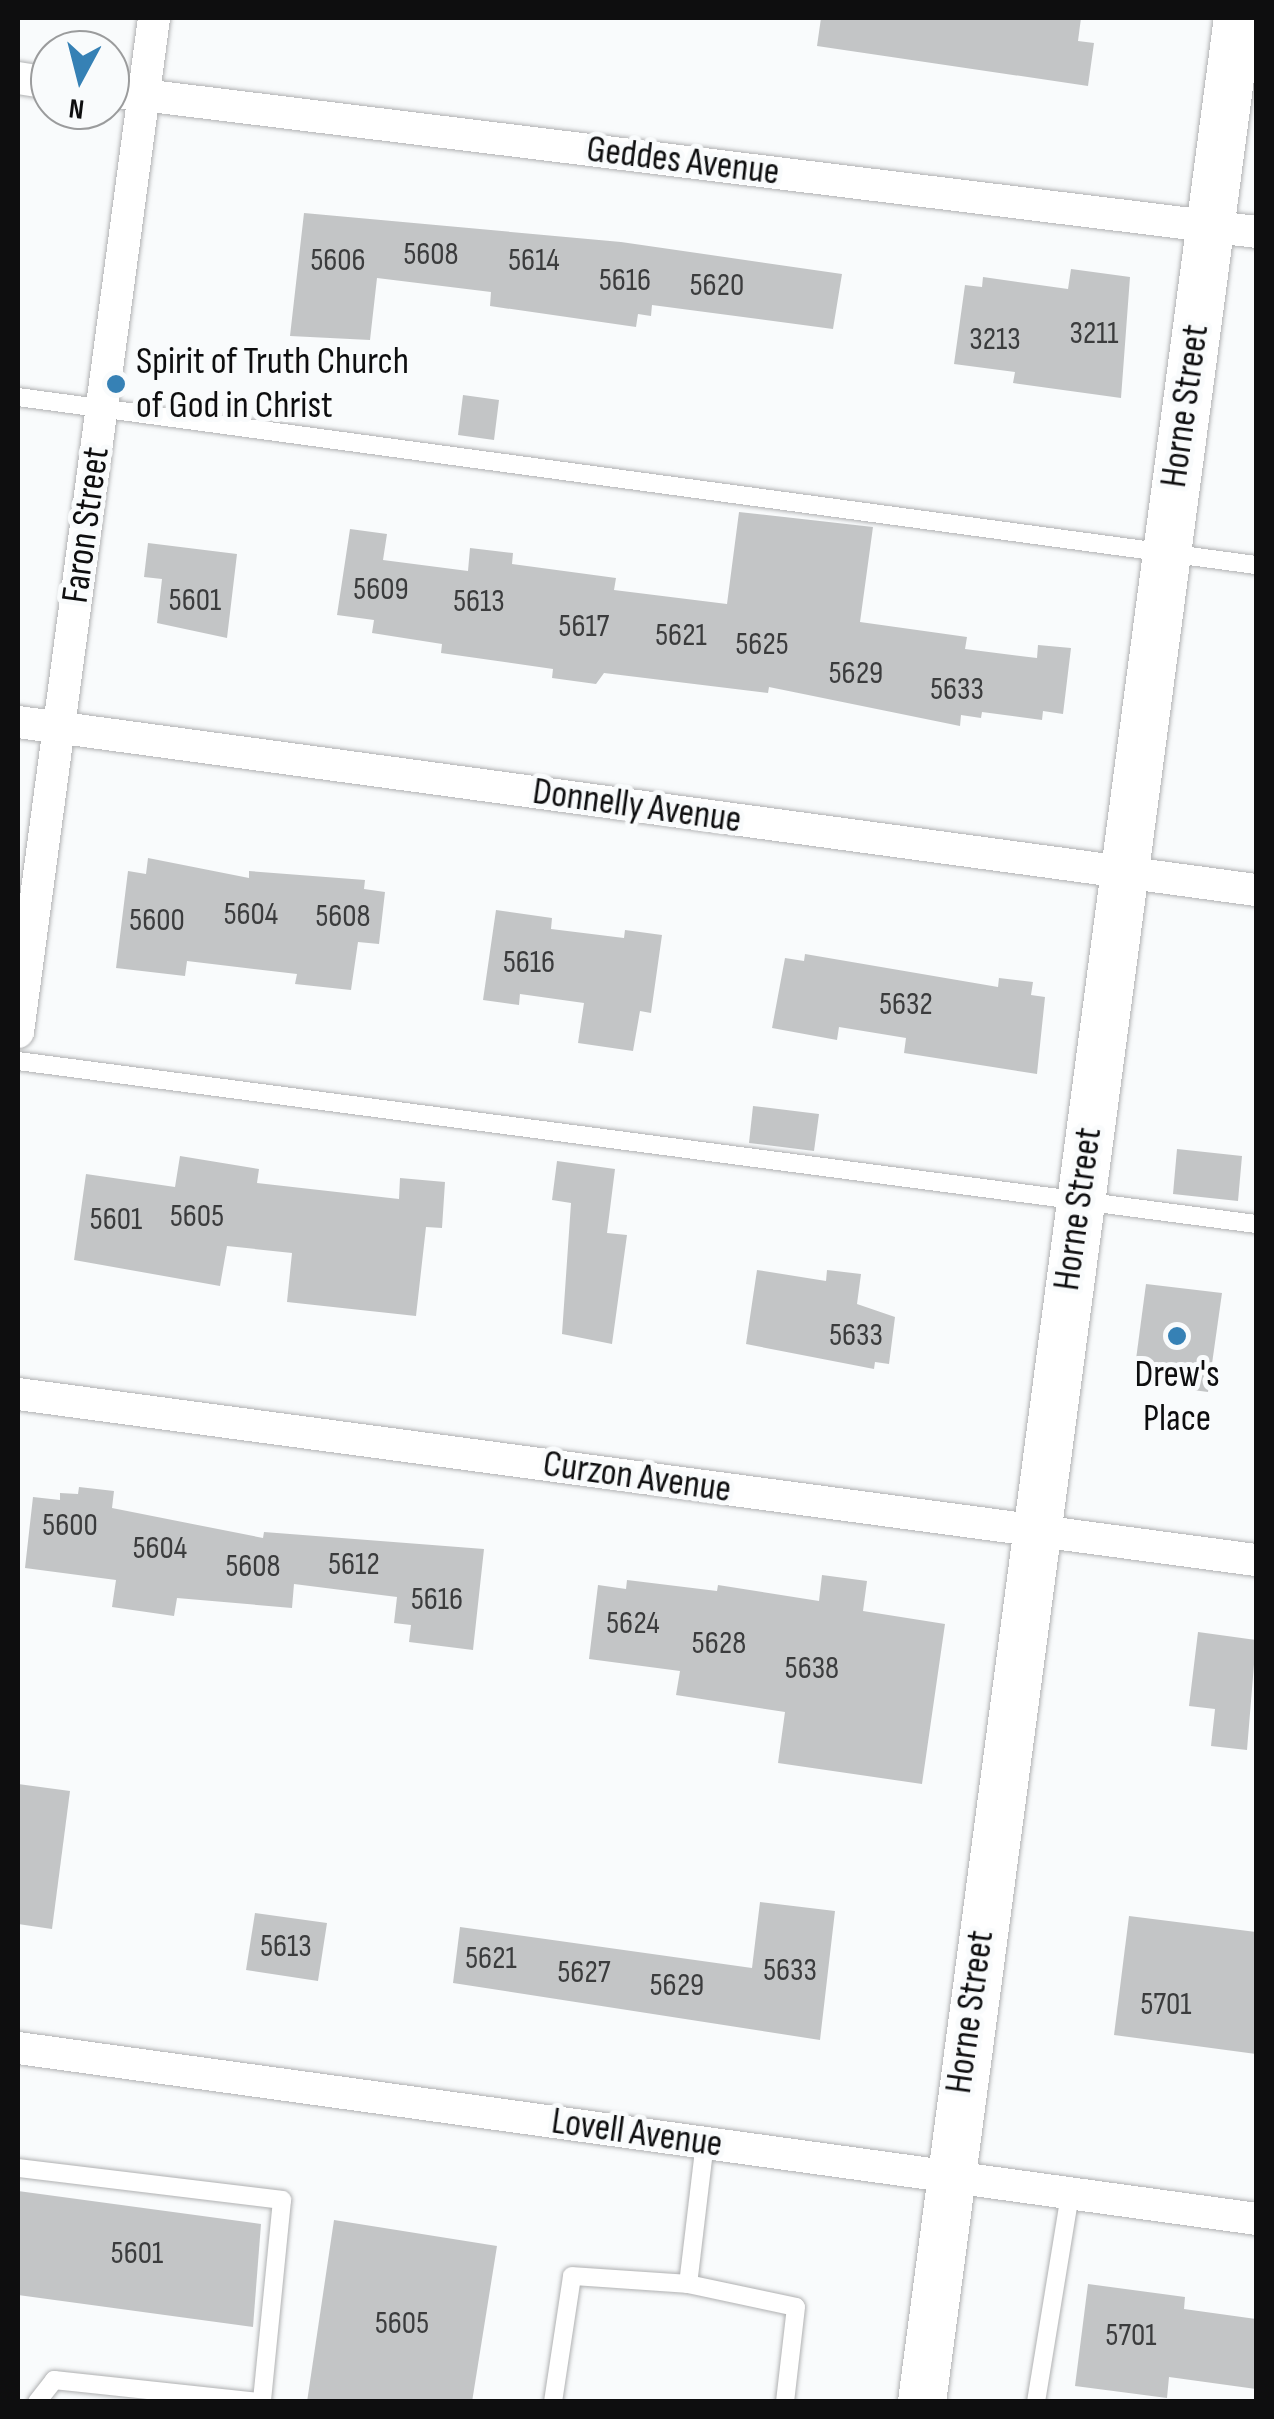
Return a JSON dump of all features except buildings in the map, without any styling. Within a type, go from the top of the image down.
[{"type":"street","name":"Faron Street","points":[[18,1032],[154,18]]},
{"type":"street","name":"Horne Street","points":[[922,2402],[948,2178],[1238,18]]},
{"type":"street","name":"Geddes Avenue","points":[[130,94],[1256,232]]},
{"type":"street","name":"Donnelly Avenue","points":[[18,722],[1256,890]]},
{"type":"street","name":"Curzon Avenue","points":[[18,1394],[1256,1560]]},
{"type":"street","name":"Lovell Avenue","points":[[18,2048],[1256,2220]]},
{"type":"lane","points":[[18,397],[1256,564]]},
{"type":"lane","points":[[18,1060],[573,1138],[1256,1224]]},
{"type":"lane","points":[[688,2284],[705,2142]]},
{"type":"lane","points":[[18,2168],[282,2200],[262,2402],[54,2380],[37,2402]]},
{"type":"lane","points":[[1036,2402],[1070,2194]]},
{"type":"lane","points":[[553,2402],[572,2276],[688,2284],[796,2308],[784,2402]]},
{"type":"place","name":"Spirit of Truth Church of God in Christ","points":[[116,384]]},
{"type":"place","name":"Drew's Place","points":[[1177,1336]]}]
